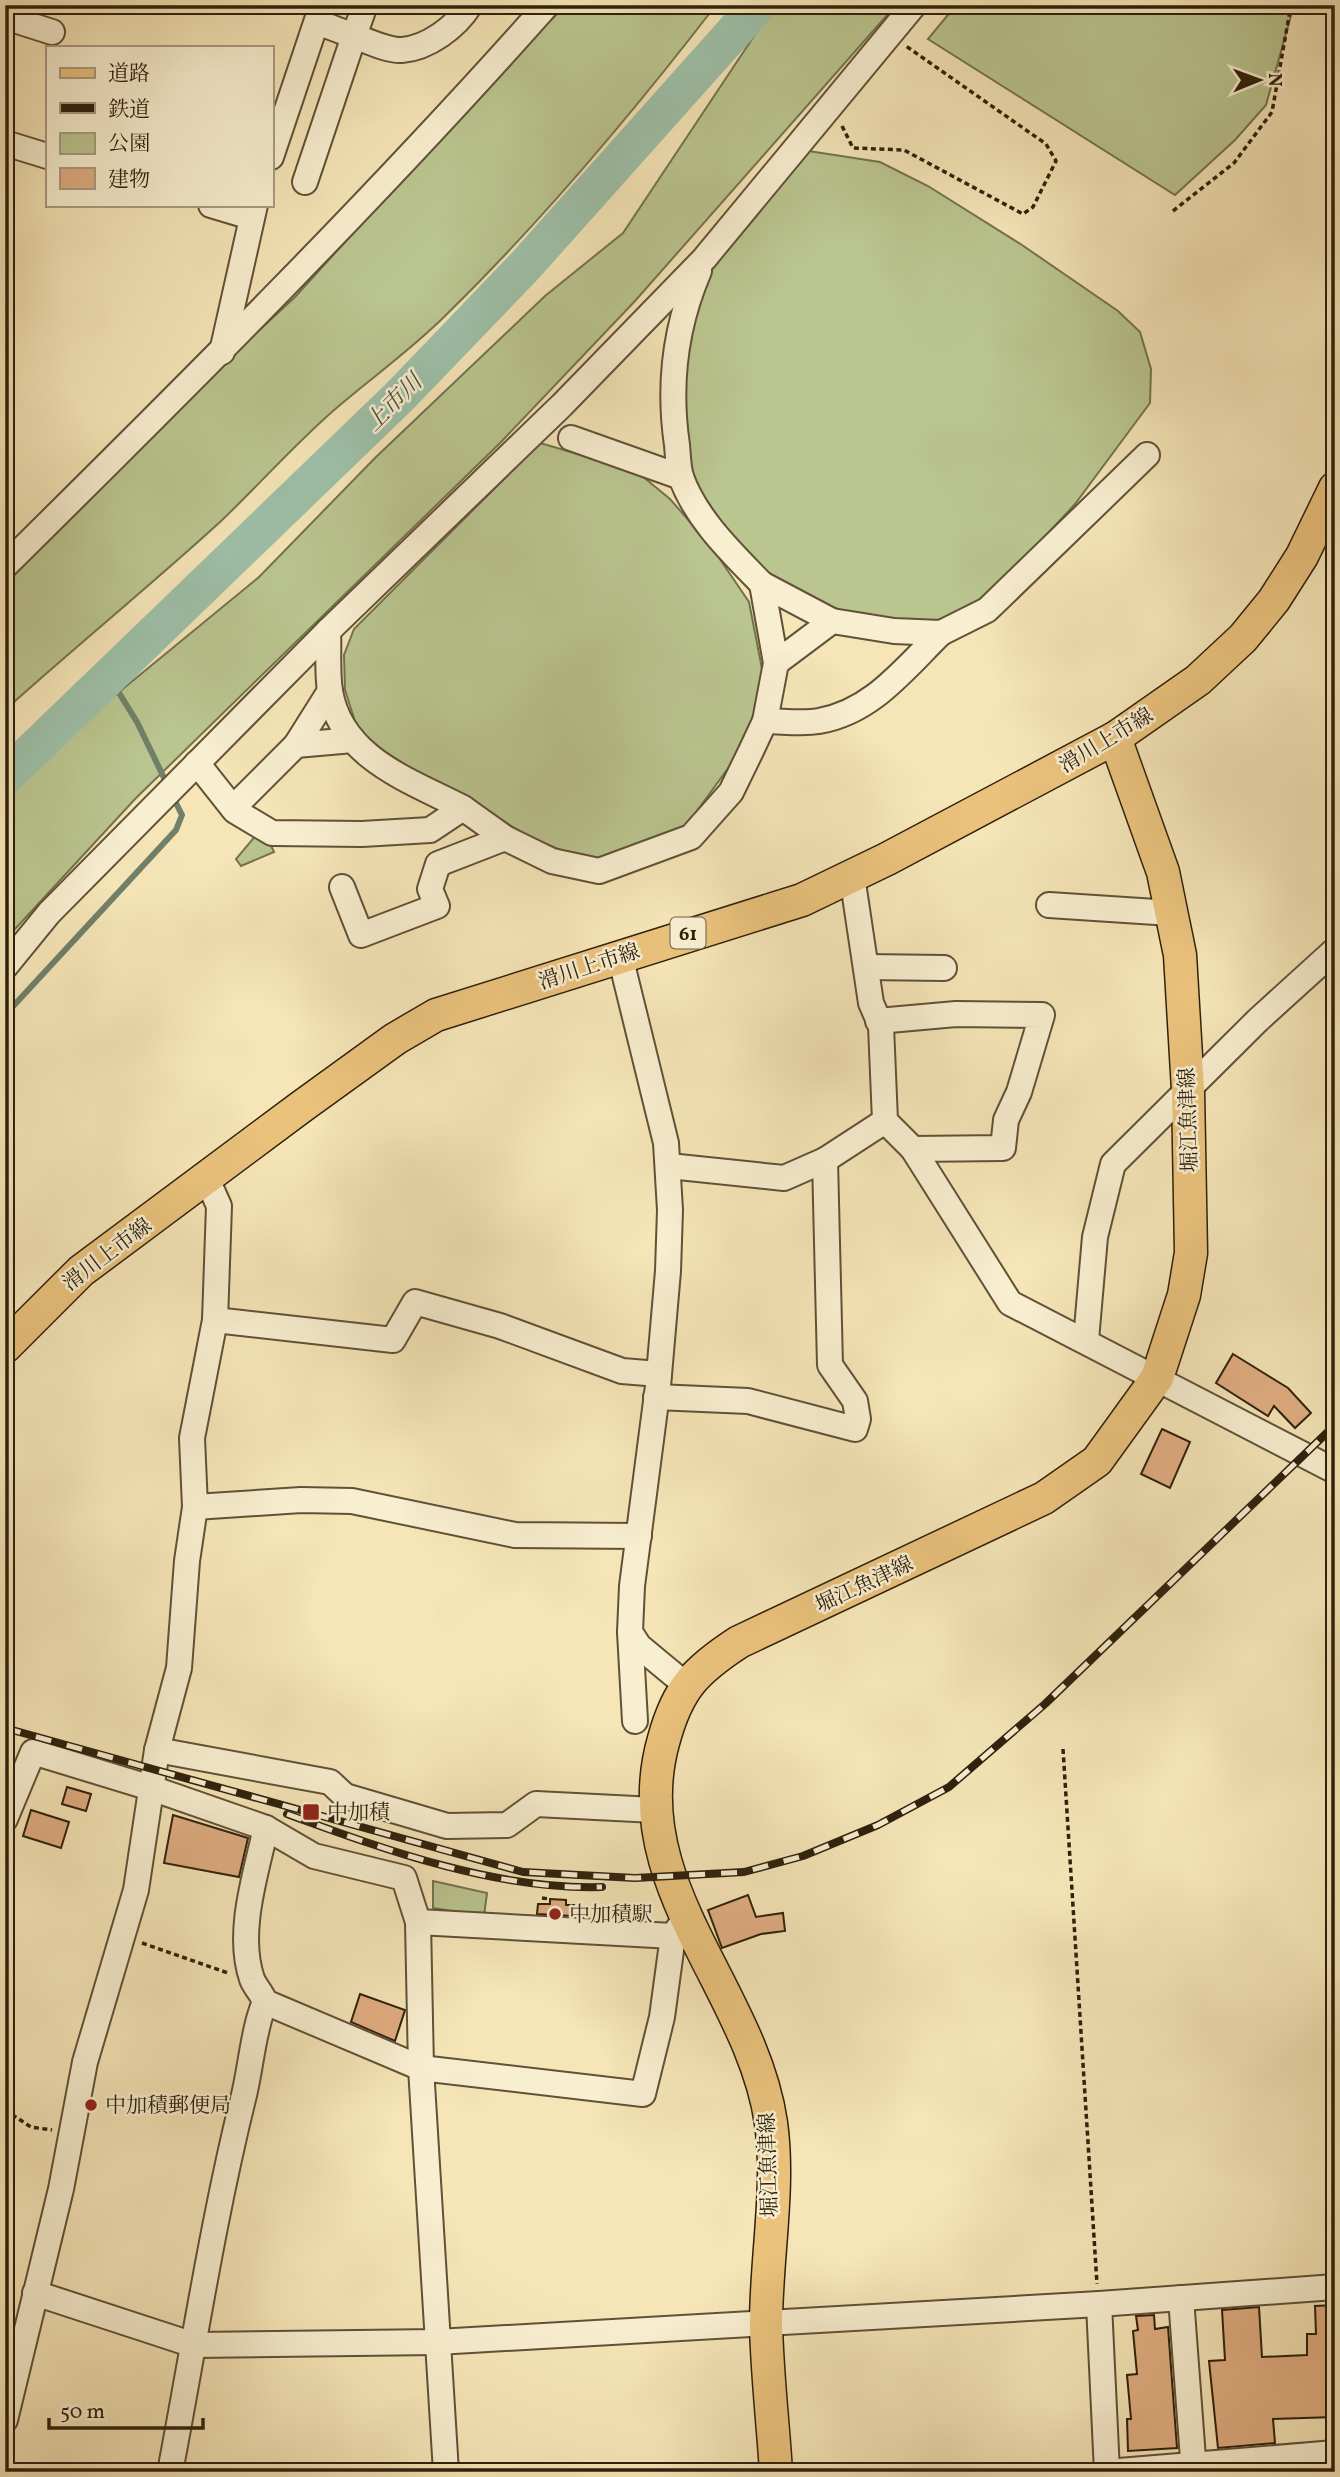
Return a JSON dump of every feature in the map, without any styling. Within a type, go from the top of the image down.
[{"type":"main road","name":"滑川上市線","points":[[5,1346],[81,1270],[395,1039],[436,1015],[802,900],[1115,738],[1198,680],[1243,638],[1274,600],[1302,556],[1335,488]]},
{"type":"main road","name":"堀江魚津線","points":[[776,2472],[766,2324],[771,2123],[762,2084],[752,2060],[679,1926],[655,1810],[656,1767],[669,1720],[686,1685],[705,1664],[739,1642],[1044,1498],[1097,1461],[1157,1378],[1184,1295],[1191,1253],[1188,1090],[1180,955],[1163,873],[1115,738]]},
{"type":"street","points":[[305,182],[365,5]]},
{"type":"street","points":[[273,151],[320,14],[354,36],[400,51],[428,43],[462,17],[470,5]]},
{"type":"street","points":[[5,566],[222,353],[443,123],[547,5]]},
{"type":"street","points":[[5,967],[49,913],[328,631],[562,405],[704,258],[914,5]]},
{"type":"street","points":[[5,17],[52,32]]},
{"type":"street","points":[[5,143],[46,156]]},
{"type":"street","points":[[218,206],[253,211],[222,353]]},
{"type":"street","points":[[704,258],[685,304],[673,356],[674,428],[681,477],[713,532],[762,584],[832,621],[894,631],[941,633]]},
{"type":"street","points":[[571,438],[681,477]]},
{"type":"street","points":[[765,721],[817,722],[848,714],[877,697],[941,633],[987,610],[1147,455]]},
{"type":"street","points":[[328,631],[330,691],[342,729],[373,762],[463,807],[505,838],[551,861],[599,871],[691,837],[731,792],[765,721],[776,663],[762,584]]},
{"type":"street","points":[[776,663],[832,621]]},
{"type":"street","points":[[233,808],[296,745],[330,691]]},
{"type":"street","points":[[296,745],[353,740]]},
{"type":"street","points":[[197,763],[233,808],[272,833],[362,834],[430,830],[463,807]]},
{"type":"street","points":[[342,887],[361,935],[437,906],[430,889],[438,864],[505,838]]},
{"type":"street","points":[[852,876],[871,1003],[878,1021],[885,1121],[913,1149],[1010,1303],[1335,1471]]},
{"type":"street","points":[[1049,905],[1171,913]]},
{"type":"street","points":[[1086,1340],[1095,1237],[1113,1164],[1335,950]]},
{"type":"street","points":[[620,956],[669,1166],[668,1271],[631,1632],[635,1721]]},
{"type":"street","points":[[866,967],[944,968]]},
{"type":"street","points":[[878,1021],[956,1014],[1042,1016],[1019,1092],[1006,1120],[1003,1148],[913,1149]]},
{"type":"street","points":[[669,1166],[784,1178],[825,1160],[885,1121]]},
{"type":"street","points":[[215,1320],[393,1340],[415,1302],[500,1326],[658,1385],[748,1401],[855,1429],[858,1419],[855,1401],[830,1365],[825,1160]]},
{"type":"street","points":[[5,2420],[85,2062],[136,1890],[157,1750],[179,1668],[187,1561],[195,1507],[192,1438],[215,1320],[219,1206],[207,1179]]},
{"type":"street","points":[[195,1507],[301,1500],[352,1501],[515,1535],[639,1536]]},
{"type":"street","points":[[631,1632],[639,1646],[686,1685]]},
{"type":"street","points":[[157,1750],[330,1782],[345,1796],[447,1826],[507,1825],[536,1804],[655,1810]]},
{"type":"street","points":[[5,1819],[33,1752],[152,1788],[266,1828],[314,1856],[404,1878],[418,1922],[421,2068],[446,2472]]},
{"type":"street","points":[[170,2472],[218,2200],[255,2053],[259,1992],[246,1950],[250,1905],[266,1828]]},
{"type":"street","points":[[259,1992],[421,2068],[643,2094],[662,2017],[679,1926],[418,1922]]},
{"type":"street","points":[[35,2293],[194,2345],[437,2342],[1099,2304],[1335,2287]]},
{"type":"street","points":[[1181,2298],[1194,2468]]},
{"type":"street","points":[[1099,2304],[1107,2472],[1194,2468],[1335,2453]]},
{"type":"path","points":[[1173,211],[1234,163],[1272,112],[1292,5]]},
{"type":"path","points":[[831,105],[853,148],[904,150],[1023,214],[1033,207],[1056,161],[1046,144],[890,35]]},
{"type":"path","points":[[1063,1749],[1099,2304]]},
{"type":"path","points":[[542,1899],[550,1899]]},
{"type":"path","points":[[123,1936],[259,1992]]},
{"type":"path","points":[[5,2110],[31,2127],[71,2134]]},
{"type":"green space","points":[[566,5],[716,5],[586,165],[518,241],[433,328],[333,411],[220,522],[5,710],[5,580],[208,378],[295,297],[509,62]]},
{"type":"green space","points":[[778,5],[896,5],[635,301],[501,442],[135,799],[5,940],[5,794],[85,720],[259,577],[375,458],[545,296],[623,233],[760,27]]},
{"type":"green space","points":[[956,5],[1294,5],[1266,105],[1235,140],[1175,195],[928,39]]},
{"type":"green space","points":[[802,150],[880,162],[928,186],[1022,245],[1118,311],[1140,332],[1151,369],[1150,403],[1075,504],[997,588],[958,617],[919,624],[829,610],[769,579],[731,535],[693,482],[682,407],[687,328],[715,260]]},
{"type":"green space","points":[[540,443],[636,471],[670,499],[711,546],[749,602],[763,674],[748,741],[686,826],[588,862],[528,836],[466,799],[385,759],[360,737],[345,690],[344,655],[354,629]]},
{"type":"green space","points":[[257,834],[269,841],[274,852],[241,866],[236,859]]},
{"type":"green space","points":[[433,1881],[487,1893],[484,1916],[433,1908]]},
{"type":"building","points":[[1233,1354],[1288,1388],[1311,1413],[1295,1428],[1274,1406],[1268,1416],[1216,1383]]},
{"type":"building","points":[[1162,1429],[1190,1442],[1170,1488],[1141,1474]]},
{"type":"building","points":[[67,1787],[91,1794],[86,1811],[62,1804]]},
{"type":"building","points":[[31,1810],[69,1822],[61,1848],[23,1836]]},
{"type":"building","points":[[173,1815],[248,1838],[239,1877],[164,1863]]},
{"type":"building","points":[[748,1895],[756,1917],[783,1913],[785,1931],[761,1934],[722,1948],[708,1910]]},
{"type":"building","name":"中加積駅","points":[[550,1899],[566,1900],[566,1905],[574,1905],[573,1916],[537,1914],[538,1904],[550,1904]]},
{"type":"building","points":[[360,1994],[405,2010],[395,2041],[351,2022]]},
{"type":"building","points":[[1335,2305],[1335,2417],[1273,2419],[1275,2443],[1218,2448],[1209,2361],[1225,2360],[1222,2310],[1259,2307],[1262,2357],[1307,2355],[1307,2334],[1316,2334],[1315,2306]]},
{"type":"building","points":[[1154,2315],[1155,2329],[1168,2327],[1177,2448],[1128,2451],[1127,2419],[1131,2419],[1127,2375],[1137,2374],[1133,2331],[1138,2330],[1136,2316]]},
{"type":"waterway","name":"上市川","points":[[5,777],[400,396],[524,267],[758,5]]},
{"type":"waterway","points":[[108,675],[137,722],[167,784]]},
{"type":"waterway","points":[[5,1015],[176,830],[182,815],[173,797]]},
{"type":"railway","points":[[5,1728],[523,1872],[635,1878],[744,1872],[803,1856],[878,1825],[949,1787],[1045,1704],[1335,1425]]},
{"type":"railway","points":[[287,1814],[402,1854],[481,1875],[562,1886],[602,1887]]},
{"type":"place","name":"中加積","points":[[311,1812]]},
{"type":"place","name":"中加積駅","points":[[555,1914]]},
{"type":"place","name":"中加積郵便局","points":[[91,2105]]}]
